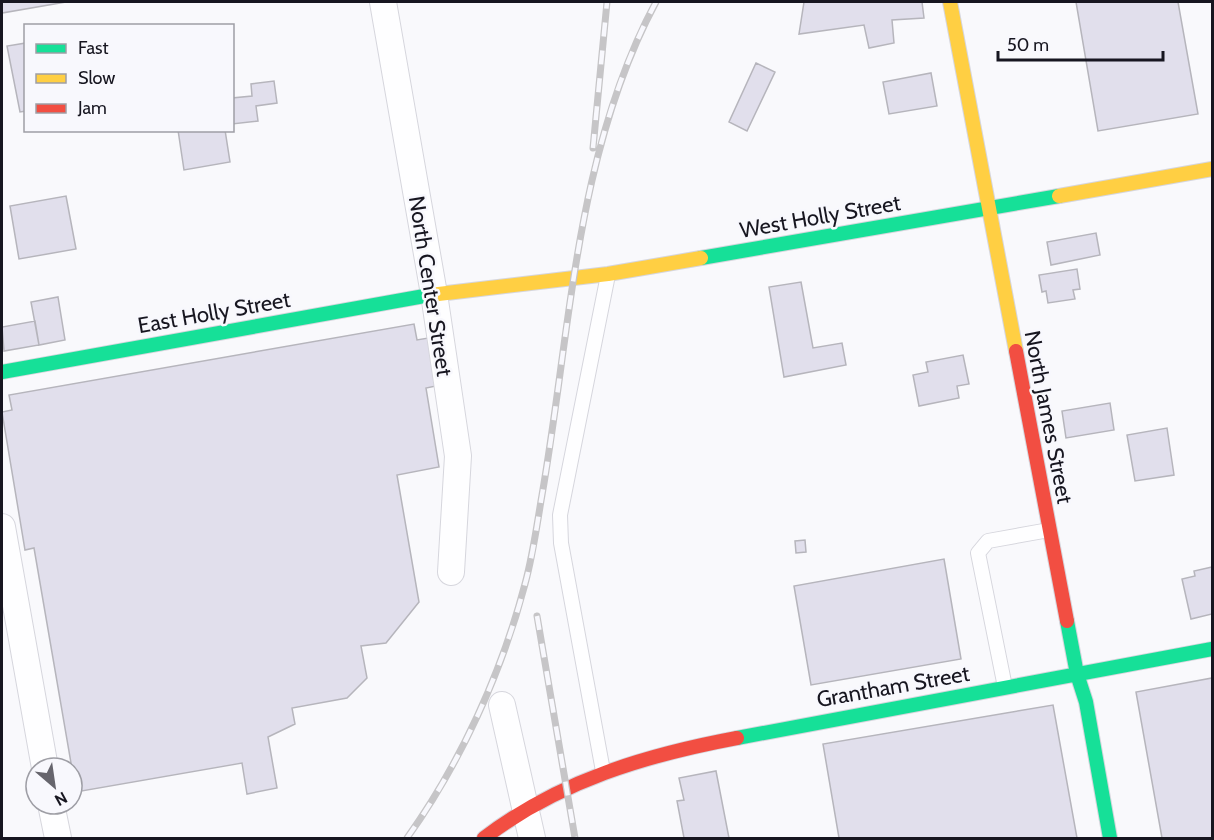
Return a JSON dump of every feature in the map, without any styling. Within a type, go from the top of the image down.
[{"type":"street","name":"North Center Street","points":[[382,2],[434,294],[458,456],[451,572]]},
{"type":"street","name":"North James Street","points":[[950,2],[987,207],[1077,674],[1086,702],[1110,838]]},
{"type":"street","name":"West Holly Street","points":[[434,294],[608,274],[1212,169]]},
{"type":"street","name":"East Holly Street","points":[[2,372],[434,294]]},
{"type":"street","points":[[2,527],[43,756]]},
{"type":"street","name":"Grantham Street","points":[[484,838],[526,806],[603,771],[720,740],[1212,649]]},
{"type":"street","points":[[502,705],[532,838]]},
{"type":"street","points":[[53,816],[58,838]]},
{"type":"lane","points":[[603,771],[561,543],[560,515],[608,274]]},
{"type":"lane","points":[[1005,687],[978,553],[988,541],[1049,530]]},
{"type":"building","points":[[2,2],[66,2],[2,13]]},
{"type":"building","points":[[804,2],[922,2],[924,18],[892,20],[894,43],[869,48],[864,25],[799,34]]},
{"type":"building","points":[[1076,2],[1178,2],[1198,114],[1098,131]]},
{"type":"building","points":[[24,43],[24,111],[20,112],[7,46]]},
{"type":"building","points":[[756,63],[775,72],[747,131],[729,122]]},
{"type":"building","points":[[931,73],[937,106],[889,114],[883,82]]},
{"type":"building","points":[[274,81],[277,103],[256,106],[258,121],[234,124],[234,98],[252,96],[251,84]]},
{"type":"building","points":[[178,132],[225,132],[230,162],[184,170]]},
{"type":"building","points":[[66,196],[76,249],[19,259],[10,206]]},
{"type":"building","points":[[1096,233],[1100,255],[1051,265],[1047,242]]},
{"type":"building","points":[[1077,269],[1080,289],[1073,290],[1075,299],[1048,303],[1046,291],[1042,292],[1039,275]]},
{"type":"building","points":[[801,282],[813,348],[842,343],[846,365],[784,377],[769,287]]},
{"type":"building","points":[[58,297],[65,340],[39,345],[31,302]]},
{"type":"building","points":[[35,321],[39,345],[4,351],[2,327]]},
{"type":"building","points":[[414,324],[417,340],[428,338],[436,386],[426,388],[439,467],[397,475],[419,602],[386,643],[361,646],[367,678],[347,698],[292,708],[295,724],[268,737],[277,788],[247,794],[242,763],[84,791],[84,756],[70,756],[34,548],[25,550],[2,412],[12,410],[9,395]]},
{"type":"building","points":[[963,355],[969,384],[957,386],[959,398],[919,406],[913,375],[928,372],[926,362]]},
{"type":"building","points":[[1110,403],[1114,430],[1066,438],[1062,411]]},
{"type":"building","points":[[1167,428],[1174,475],[1135,481],[1127,435]]},
{"type":"building","points":[[805,540],[806,552],[796,553],[795,541]]},
{"type":"building","points":[[944,559],[961,659],[811,685],[794,586]]},
{"type":"building","points":[[1212,567],[1212,614],[1191,619],[1182,579],[1195,576],[1194,571]]},
{"type":"building","points":[[1212,678],[1212,838],[1162,838],[1136,692]]},
{"type":"building","points":[[1053,705],[1077,838],[839,838],[823,744]]},
{"type":"building","points":[[716,771],[729,838],[684,838],[677,801],[684,800],[679,778]]},
{"type":"railway","points":[[593,148],[607,2]]},
{"type":"railway","points":[[407,838],[462,748],[492,684],[516,617],[535,540],[569,306],[592,181],[608,119],[629,60],[656,2]]},
{"type":"railway","points":[[537,616],[575,838]]},
{"type":"traffic: fast","points":[[701,258],[1059,196]]},
{"type":"traffic: fast","points":[[2,372],[430,295]]},
{"type":"traffic: fast","points":[[1067,621],[1077,674],[1086,702],[1110,838]]},
{"type":"traffic: fast","points":[[737,738],[1212,649]]},
{"type":"traffic: slow","points":[[950,2],[1016,351]]},
{"type":"traffic: slow","points":[[1059,196],[1212,169]]},
{"type":"traffic: slow","points":[[430,295],[608,274],[701,258]]},
{"type":"traffic: jam","points":[[1016,351],[1067,621]]},
{"type":"traffic: jam","points":[[484,838],[542,801],[605,773],[670,753],[737,738]]}]
